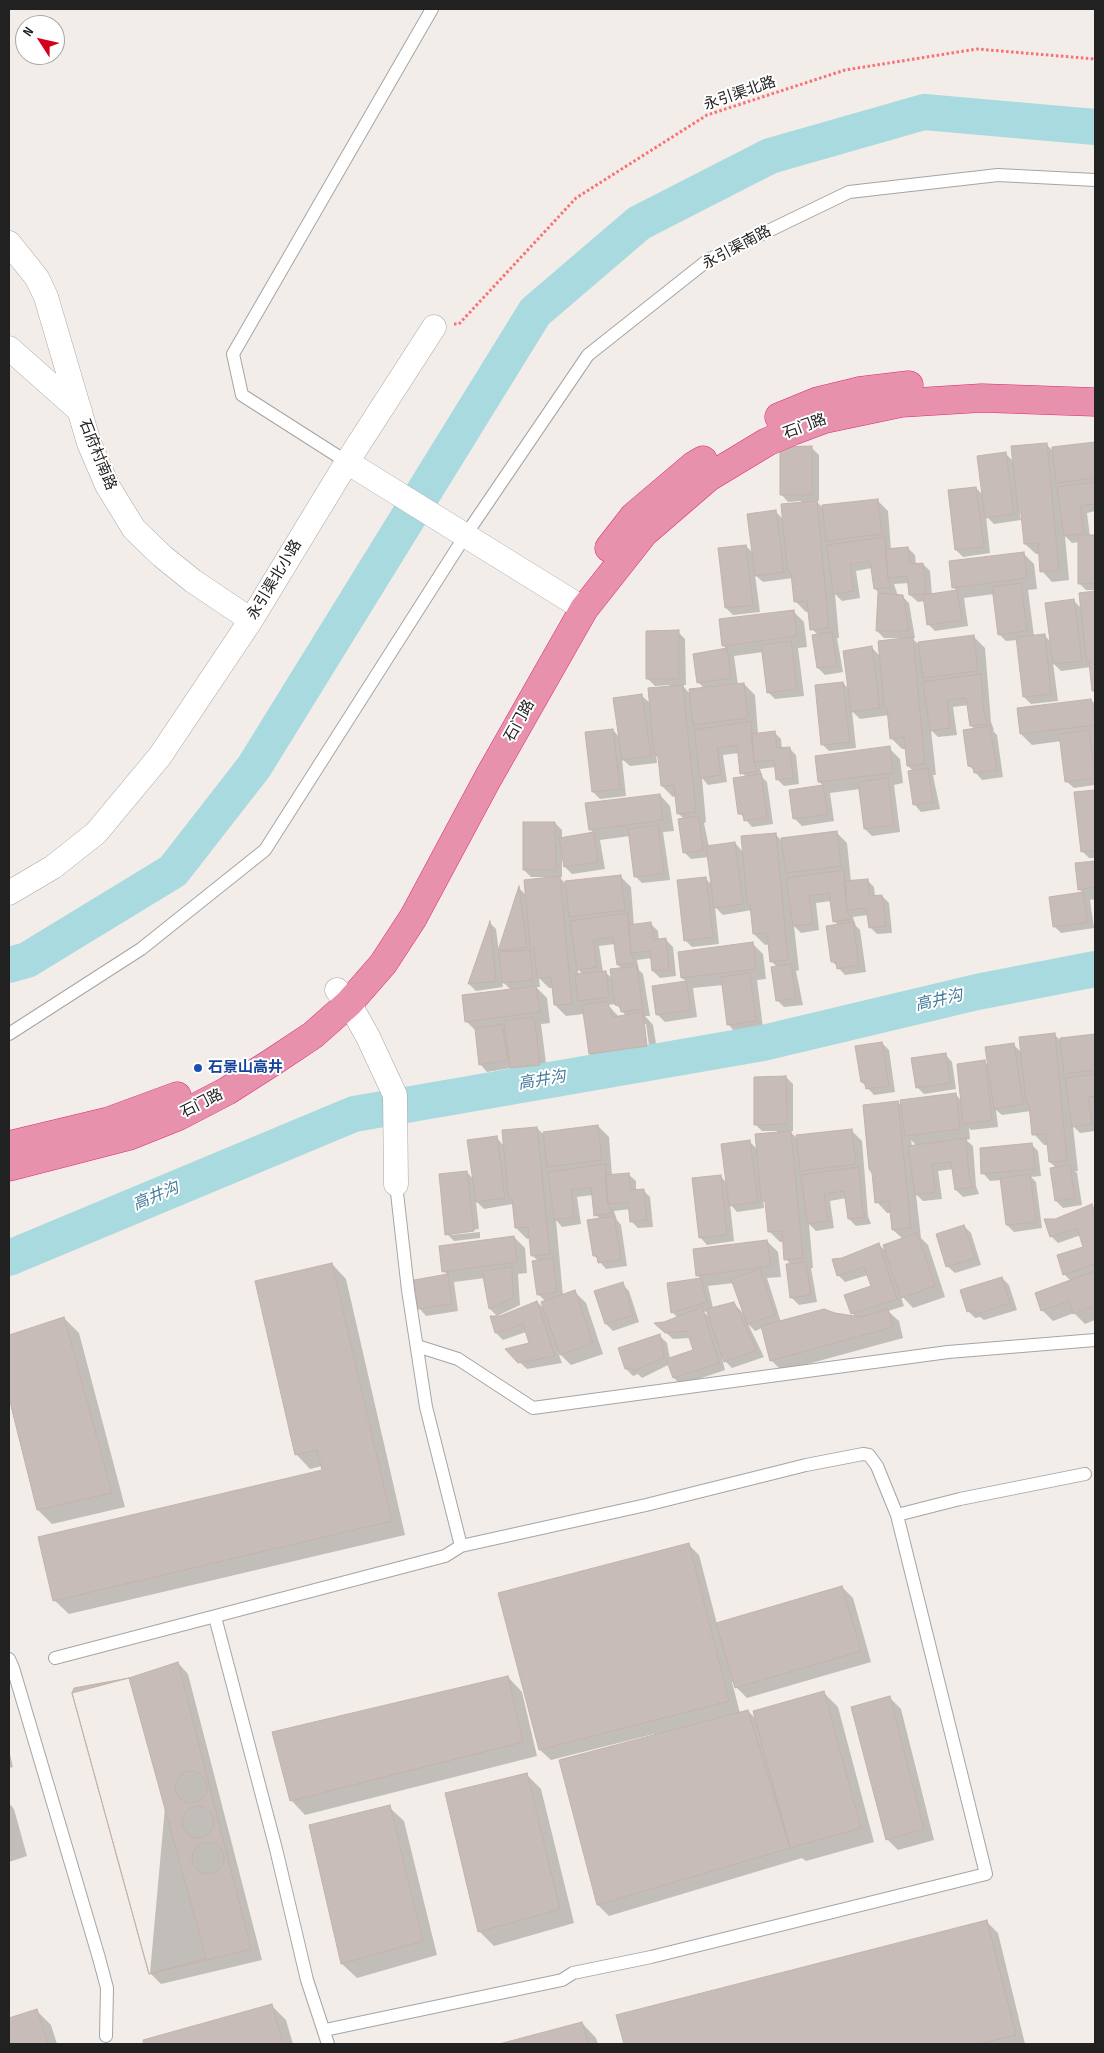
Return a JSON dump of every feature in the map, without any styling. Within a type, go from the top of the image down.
[{"type":"highway","name":"石门路","points":[[9,1167],[128,1136],[179,1116],[227,1091],[313,1035],[343,996],[356,969],[374,946],[415,882],[576,604],[634,516],[693,466],[770,421],[818,401],[859,391],[899,386],[990,381],[1095,384]]},
{"type":"highway","name":"石门路","points":[[576,604],[644,533],[709,477],[767,442],[825,419],[900,403],[982,398],[1095,402]]},
{"type":"highway","name":"石门路","points":[[9,1145],[109,1122],[169,1100],[204,1083],[254,1054],[303,1020],[343,996]]},
{"type":"street","name":"石府村南路","points":[[9,243],[36,278],[46,298],[89,443],[107,485],[134,529],[162,556],[193,581],[251,620]]},
{"type":"street","name":"永引渠北小路","points":[[9,893],[53,867],[96,833],[160,756],[355,466],[434,328]]},
{"type":"street","points":[[9,348],[80,411]]},
{"type":"street","points":[[355,466],[464,536],[576,604]]},
{"type":"street","points":[[343,996],[378,1058],[395,1095],[396,1184]]},
{"type":"lane","points":[[355,466],[242,395],[233,354],[432,9]]},
{"type":"lane","name":"永引渠南路","points":[[9,1034],[142,949],[265,850],[464,536],[588,355],[708,260],[849,192],[998,175],[1095,180]]},
{"type":"lane","points":[[396,1184],[408,1290],[426,1407],[461,1546]]},
{"type":"lane","points":[[417,1346],[458,1359],[533,1408],[948,1352],[1095,1340]]},
{"type":"lane","points":[[55,1658],[445,1556],[461,1546],[646,1505],[806,1465],[863,1454],[869,1455],[877,1466],[897,1515],[986,1874],[661,1954],[573,1973],[562,1980],[325,2030]]},
{"type":"lane","points":[[897,1515],[960,1499],[1085,1474]]},
{"type":"lane","points":[[215,1617],[276,1849],[307,1980],[325,2030],[328,2044]]},
{"type":"lane","points":[[9,1659],[16,1677],[107,1988],[106,2036]]},
{"type":"path","name":"永引渠北路","points":[[434,328],[459,324],[576,198],[707,115],[845,70],[977,49],[1095,58]]},
{"type":"building","points":[[1095,442],[1095,478],[1056,483],[1052,447]]},
{"type":"building","points":[[1047,443],[1059,570],[1040,572],[1038,543],[1024,544],[1021,514],[1018,511],[1011,446]]},
{"type":"building","points":[[812,446],[812,495],[780,495],[780,447]]},
{"type":"building","points":[[1006,452],[1014,514],[985,518],[977,456]]},
{"type":"building","points":[[1095,482],[1095,504],[1080,506],[1084,533],[1064,536],[1057,487]]},
{"type":"building","points":[[976,487],[984,547],[955,550],[948,490]]},
{"type":"building","points":[[878,499],[882,534],[826,541],[822,505]]},
{"type":"building","points":[[817,501],[829,628],[810,630],[807,601],[794,602],[791,573],[787,569],[781,504]]},
{"type":"building","points":[[776,510],[784,572],[755,576],[747,514]]},
{"type":"building","points":[[1078,535],[1095,535],[1095,583],[1078,584]]},
{"type":"building","points":[[885,537],[888,578],[891,587],[874,589],[870,561],[850,564],[854,591],[833,594],[827,545]]},
{"type":"building","points":[[746,545],[753,605],[725,608],[718,548]]},
{"type":"building","points":[[908,547],[910,564],[923,563],[926,594],[909,595],[907,576],[888,578],[885,549]]},
{"type":"building","points":[[1024,552],[1027,578],[952,588],[949,561]]},
{"type":"building","points":[[1021,583],[1027,631],[998,635],[992,587]]},
{"type":"building","points":[[957,590],[962,620],[927,625],[923,595]]},
{"type":"building","points":[[1095,591],[1095,691],[1092,691],[1089,662],[1086,658],[1079,593]]},
{"type":"building","points":[[878,593],[903,595],[909,631],[876,631]]},
{"type":"building","points":[[1074,599],[1082,661],[1053,664],[1045,603]]},
{"type":"building","points":[[794,610],[797,636],[722,646],[719,619]]},
{"type":"building","points":[[679,630],[679,679],[646,679],[646,631]]},
{"type":"building","points":[[832,632],[837,666],[817,668],[812,635]]},
{"type":"building","points":[[1045,634],[1051,694],[1023,697],[1016,637]]},
{"type":"building","points":[[974,635],[978,671],[923,678],[918,642]]},
{"type":"building","points":[[913,637],[925,764],[907,766],[904,737],[890,739],[887,709],[884,706],[878,641]]},
{"type":"building","points":[[791,641],[797,689],[767,693],[761,645]]},
{"type":"building","points":[[872,646],[880,708],[851,712],[843,651]]},
{"type":"building","points":[[727,648],[731,678],[697,683],[693,654]]},
{"type":"building","points":[[981,674],[984,714],[988,724],[970,726],[966,698],[947,700],[950,728],[930,731],[923,682]]},
{"type":"building","points":[[843,682],[850,742],[821,745],[815,685]]},
{"type":"building","points":[[744,683],[748,718],[693,725],[689,689]]},
{"type":"building","points":[[683,685],[696,812],[677,814],[674,785],[661,786],[658,757],[654,753],[648,688]]},
{"type":"building","points":[[642,694],[651,756],[622,760],[613,698]]},
{"type":"building","points":[[1091,699],[1095,725],[1020,734],[1017,708]]},
{"type":"building","points":[[751,721],[754,762],[758,771],[740,774],[737,745],[717,748],[721,775],[700,778],[694,730]]},
{"type":"building","points":[[990,726],[997,770],[974,773],[973,767],[968,766],[963,730]]},
{"type":"building","points":[[613,729],[620,789],[592,792],[585,732]]},
{"type":"building","points":[[1089,730],[1095,778],[1065,782],[1059,734]]},
{"type":"building","points":[[775,731],[777,748],[790,747],[793,778],[776,780],[774,760],[754,762],[751,734]]},
{"type":"building","points":[[890,746],[893,773],[818,782],[815,756]]},
{"type":"building","points":[[928,768],[933,802],[913,805],[908,771]]},
{"type":"building","points":[[761,774],[767,817],[744,821],[743,814],[738,814],[733,778]]},
{"type":"building","points":[[888,778],[894,825],[864,829],[858,782]]},
{"type":"building","points":[[823,785],[828,814],[793,819],[789,790]]},
{"type":"building","points":[[1095,790],[1095,850],[1081,852],[1074,792]]},
{"type":"building","points":[[660,794],[663,820],[589,830],[585,803]]},
{"type":"building","points":[[699,816],[703,850],[683,853],[678,819]]},
{"type":"building","points":[[523,822],[555,822],[556,870],[523,870]]},
{"type":"building","points":[[658,825],[664,873],[634,877],[628,829]]},
{"type":"building","points":[[837,831],[841,866],[786,873],[781,838]]},
{"type":"building","points":[[594,832],[598,862],[564,867],[559,838]]},
{"type":"building","points":[[776,833],[788,960],[770,962],[767,933],[753,934],[750,905],[747,901],[741,836]]},
{"type":"building","points":[[735,842],[743,904],[714,908],[706,846]]},
{"type":"building","points":[[1095,861],[1095,887],[1078,890],[1075,863]]},
{"type":"building","points":[[844,870],[847,910],[851,919],[833,922],[829,893],[809,896],[813,924],[793,926],[786,878]]},
{"type":"building","points":[[621,875],[625,910],[569,917],[565,881]]},
{"type":"building","points":[[560,876],[572,1004],[554,1005],[551,977],[537,978],[534,948],[530,945],[524,880]]},
{"type":"building","points":[[706,877],[713,937],[684,941],[677,880]]},
{"type":"building","points":[[868,879],[869,896],[882,895],[886,926],[869,928],[866,908],[847,910],[844,881]]},
{"type":"building","points":[[519,886],[527,947],[498,951]]},
{"type":"building","points":[[1083,892],[1088,922],[1053,927],[1049,897]]},
{"type":"building","points":[[628,913],[631,953],[635,963],[617,965],[613,937],[593,940],[597,967],[577,970],[570,921]]},
{"type":"building","points":[[490,921],[496,981],[468,984]]},
{"type":"building","points":[[651,922],[653,940],[666,938],[669,970],[652,971],[650,951],[631,953],[628,925]]},
{"type":"building","points":[[853,922],[859,965],[837,969],[836,962],[831,962],[826,926]]},
{"type":"building","points":[[753,942],[756,969],[681,978],[678,952]]},
{"type":"building","points":[[530,950],[533,980],[502,983],[499,952]]},
{"type":"building","points":[[791,964],[796,998],[776,1001],[771,967]]},
{"type":"building","points":[[637,966],[643,1009],[621,1012],[620,1006],[615,1005],[610,969]]},
{"type":"building","points":[[606,971],[609,997],[578,1001],[575,974]]},
{"type":"building","points":[[750,973],[756,1021],[727,1025],[721,977]]},
{"type":"building","points":[[686,981],[691,1010],[656,1015],[652,986]]},
{"type":"building","points":[[536,986],[540,1012],[465,1022],[462,995]]},
{"type":"building","points":[[607,1001],[613,1017],[643,1012],[647,1046],[589,1054],[582,1005]]},
{"type":"building","points":[[534,1017],[540,1065],[510,1068],[504,1021]]},
{"type":"building","points":[[502,1024],[508,1060],[479,1065],[475,1029]]},
{"type":"building","points":[[1055,1033],[1067,1161],[1049,1162],[1046,1134],[1032,1135],[1029,1105],[1026,1102],[1019,1037]]},
{"type":"building","points":[[1095,1034],[1095,1070],[1064,1074],[1060,1038]]},
{"type":"building","points":[[882,1042],[889,1086],[866,1089],[865,1083],[861,1082],[855,1046]]},
{"type":"building","points":[[1014,1043],[1023,1104],[994,1109],[985,1047]]},
{"type":"building","points":[[946,1053],[950,1083],[916,1088],[911,1058]]},
{"type":"building","points":[[985,1060],[992,1120],[963,1124],[957,1064]]},
{"type":"building","points":[[1095,1074],[1095,1096],[1088,1097],[1092,1124],[1072,1127],[1065,1078]]},
{"type":"building","points":[[786,1076],[787,1124],[754,1125],[754,1077]]},
{"type":"building","points":[[956,1093],[960,1129],[905,1136],[900,1100]]},
{"type":"building","points":[[898,1101],[911,1228],[892,1230],[889,1201],[875,1203],[872,1173],[869,1169],[863,1105]]},
{"type":"building","points":[[598,1125],[602,1160],[547,1167],[543,1132]]},
{"type":"building","points":[[537,1127],[550,1254],[531,1256],[528,1227],[515,1228],[512,1199],[508,1195],[502,1130]]},
{"type":"building","points":[[852,1129],[856,1164],[800,1171],[796,1135]]},
{"type":"building","points":[[791,1131],[803,1258],[784,1260],[782,1231],[768,1232],[765,1202],[761,1199],[755,1134]]},
{"type":"building","points":[[497,1136],[505,1198],[476,1202],[467,1140]]},
{"type":"building","points":[[966,1138],[969,1178],[973,1187],[955,1190],[951,1162],[932,1164],[935,1192],[915,1195],[908,1146]]},
{"type":"building","points":[[750,1140],[758,1202],[729,1206],[721,1144]]},
{"type":"building","points":[[1032,1143],[1035,1169],[981,1174],[980,1148]]},
{"type":"building","points":[[605,1164],[608,1204],[612,1213],[594,1216],[591,1187],[571,1190],[574,1217],[554,1220],[548,1172]]},
{"type":"building","points":[[1070,1165],[1075,1198],[1055,1201],[1050,1168]]},
{"type":"building","points":[[859,1167],[862,1208],[865,1217],[848,1219],[844,1191],[824,1194],[828,1221],[807,1224],[801,1175]]},
{"type":"building","points":[[467,1171],[474,1231],[445,1235],[439,1174]]},
{"type":"building","points":[[629,1173],[631,1190],[644,1189],[647,1220],[630,1222],[628,1202],[608,1204],[605,1175]]},
{"type":"building","points":[[1030,1174],[1036,1222],[1006,1225],[1000,1178]]},
{"type":"building","points":[[721,1175],[727,1235],[699,1238],[692,1178]]},
{"type":"building","points":[[1092,1204],[1095,1214],[1095,1264],[1063,1275],[1057,1255],[1083,1247],[1077,1228],[1050,1237],[1044,1219],[1055,1219]]},
{"type":"building","points":[[614,1216],[621,1259],[598,1263],[597,1256],[593,1256],[587,1220]]},
{"type":"building","points":[[964,1225],[975,1258],[946,1267],[936,1234]]},
{"type":"building","points":[[917,1233],[935,1286],[901,1298],[883,1245]]},
{"type":"building","points":[[514,1236],[517,1262],[442,1272],[439,1246]]},
{"type":"building","points":[[767,1240],[771,1266],[696,1276],[693,1249]]},
{"type":"building","points":[[879,1243],[897,1299],[851,1314],[844,1295],[871,1286],[864,1267],[837,1276],[832,1259],[842,1258]]},
{"type":"building","points":[[553,1258],[557,1292],[537,1295],[532,1261]]},
{"type":"building","points":[[806,1262],[811,1295],[790,1298],[786,1264]]},
{"type":"building","points":[[332,1263],[392,1521],[53,1601],[38,1537],[322,1470],[317,1450],[295,1455],[255,1281]]},
{"type":"building","points":[[512,1267],[513,1298],[489,1309],[482,1271]]},
{"type":"building","points":[[760,1269],[775,1315],[747,1324],[731,1279]]},
{"type":"building","points":[[1095,1271],[1095,1306],[1073,1314],[1069,1301],[1041,1311],[1035,1293]]},
{"type":"building","points":[[448,1274],[452,1304],[418,1309],[414,1280]]},
{"type":"building","points":[[1002,1277],[1010,1303],[976,1314],[973,1310],[967,1312],[960,1290]]},
{"type":"building","points":[[701,1278],[707,1302],[671,1313],[667,1283]]},
{"type":"building","points":[[623,1282],[633,1315],[605,1324],[594,1291]]},
{"type":"building","points":[[575,1290],[593,1343],[560,1355],[541,1302]]},
{"type":"building","points":[[537,1301],[555,1356],[518,1363],[505,1349],[529,1343],[523,1324],[495,1333],[490,1316],[500,1316]]},
{"type":"building","points":[[734,1302],[757,1350],[724,1362],[706,1309]]},
{"type":"building","points":[[702,1307],[719,1363],[673,1378],[666,1359],[693,1350],[687,1331],[665,1333],[654,1323],[664,1322]]},
{"type":"building","points":[[824,1309],[835,1313],[861,1317],[888,1309],[893,1327],[770,1361],[761,1326]]},
{"type":"building","points":[[64,1317],[112,1493],[37,1510],[9,1398],[9,1335]]},
{"type":"building","points":[[660,1334],[664,1357],[634,1371],[631,1368],[625,1369],[618,1348]]},
{"type":"building","points":[[689,1543],[729,1701],[539,1750],[498,1593]]},
{"type":"building","points":[[842,1586],[861,1651],[735,1688],[716,1623]]},
{"type":"building","points":[[178,1662],[251,1949],[149,1974],[72,1693],[74,1688],[129,1678]]},
{"type":"building","points":[[508,1676],[523,1742],[290,1801],[272,1732]]},
{"type":"building","points":[[129,1678],[206,1958],[149,1974],[72,1693]]},
{"type":"building","points":[[824,1691],[861,1828],[790,1848],[753,1711]]},
{"type":"building","points":[[890,1696],[924,1829],[886,1840],[851,1707]]},
{"type":"building","points":[[748,1710],[790,1848],[597,1905],[559,1760]]},
{"type":"building","points":[[191,1771],[202,1776],[207,1787],[202,1798],[191,1803],[180,1798],[175,1787],[180,1776]]},
{"type":"building","points":[[527,1773],[560,1909],[478,1932],[445,1793]]},
{"type":"building","points":[[390,1805],[423,1941],[341,1964],[309,1825]]},
{"type":"building","points":[[198,1806],[209,1811],[214,1822],[209,1833],[198,1838],[187,1833],[182,1822],[187,1811]]},
{"type":"building","points":[[208,1842],[219,1847],[224,1858],[219,1869],[208,1874],[197,1869],[192,1858],[197,1847]]},
{"type":"building","points":[[987,1920],[1016,2035],[979,2044],[624,2044],[616,2015]]},
{"type":"building","points":[[272,2004],[283,2044],[144,2044],[143,2040]]},
{"type":"building","points":[[37,2009],[48,2044],[9,2044],[9,2018]]},
{"type":"building","points":[[582,2022],[588,2044],[499,2044]]},
{"type":"waterway","points":[[9,965],[27,960],[173,871],[254,767],[535,312],[639,223],[770,156],[924,112],[1095,127]]},
{"type":"waterway","name":"高井沟","points":[[9,1258],[354,1114],[763,1043],[977,992],[1095,969]]},
{"type":"place","name":"石景山高井","points":[[198,1068]]}]
